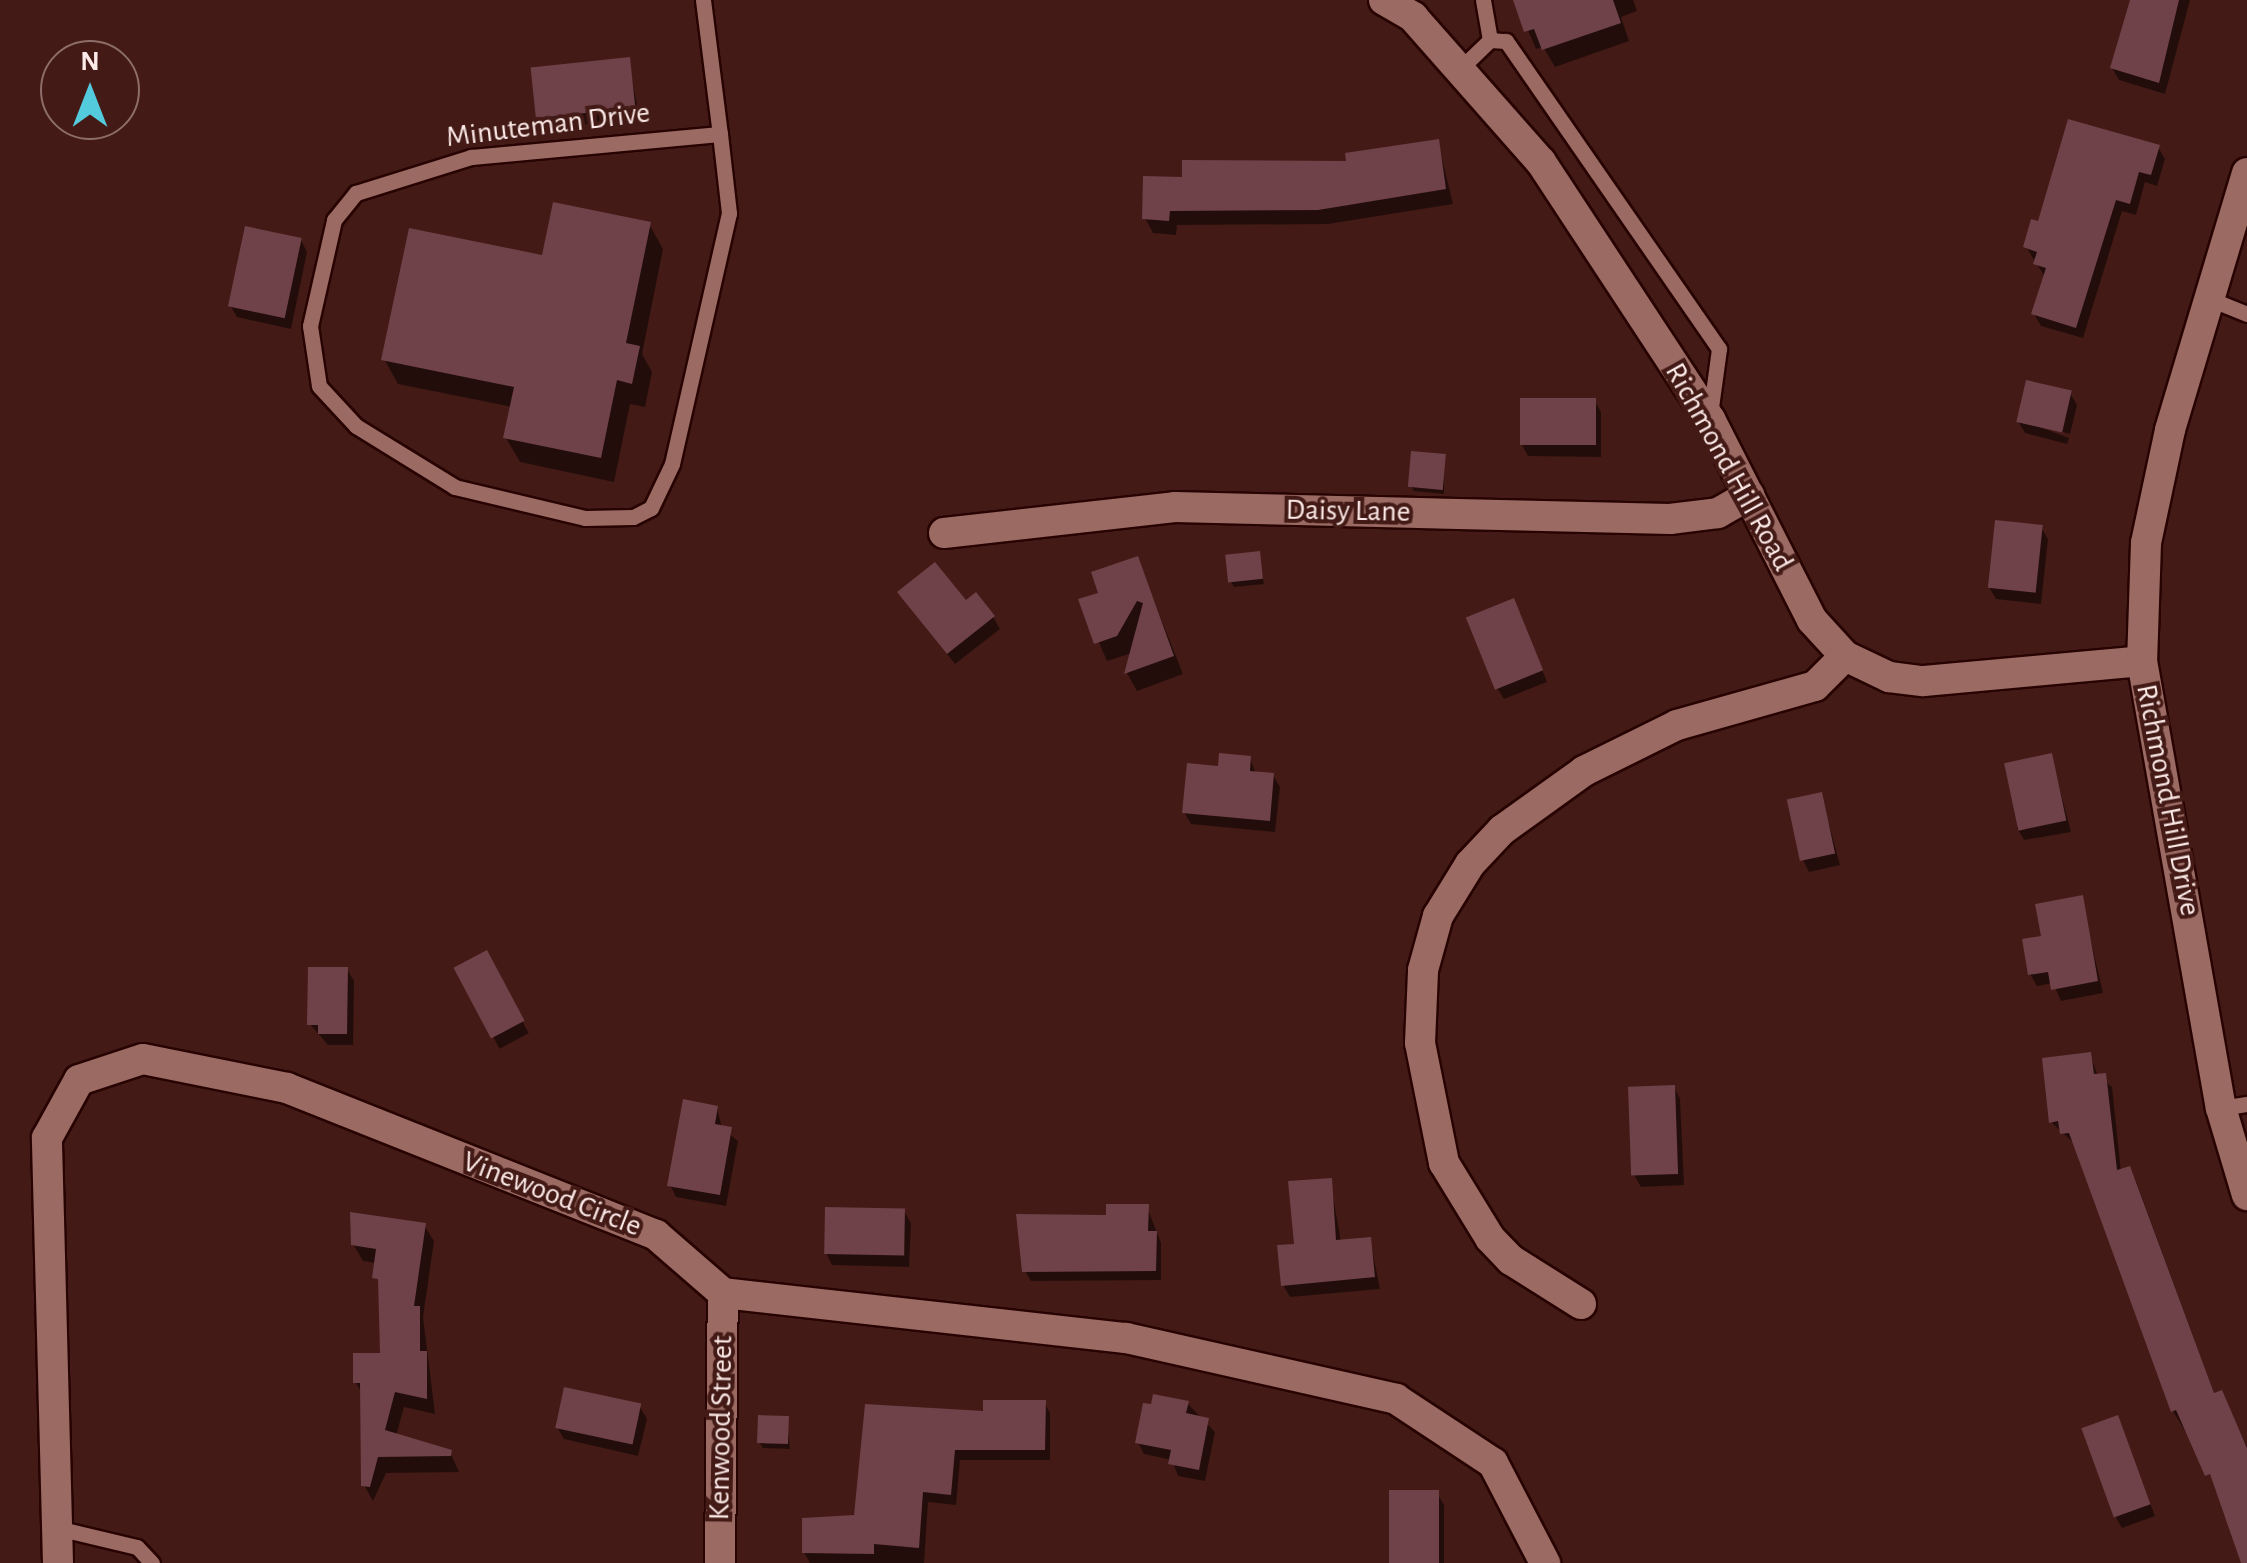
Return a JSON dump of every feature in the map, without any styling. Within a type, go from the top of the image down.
[{"type":"street","name":"Richmond Hill Road","points":[[1384,0],[1414,16],[1541,162],[1710,419],[1812,620],[1845,656],[1889,677],[1924,681],[2142,661]]},
{"type":"street","name":"Richmond Hill Drive","points":[[2247,173],[2170,430],[2146,543],[2142,661],[2234,1106],[2247,1195]]},
{"type":"street","name":"Daisy Lane","points":[[944,533],[1175,507],[1670,519],[1718,513],[1749,495]]},
{"type":"street","points":[[1582,1304],[1490,1238],[1444,1163],[1420,1043],[1423,970],[1438,916],[1470,864],[1502,830],[1584,771],[1677,725],[1815,686],[1845,656]]},
{"type":"street","name":"Vinewood Circle","points":[[58,1563],[47,1138],[80,1080],[142,1059],[288,1088],[656,1235],[723,1293]]},
{"type":"street","points":[[723,1293],[1126,1338],[1396,1399],[1493,1462],[1545,1563]]},
{"type":"street","name":"Kenwood Street","points":[[720,1563],[723,1293]]},
{"type":"lane","name":"Minuteman Drive","points":[[703,0],[720,134],[729,212],[663,494],[633,517],[585,518],[456,487],[334,407],[312,368],[310,326],[334,220],[356,193],[470,158],[720,134]]},
{"type":"lane","points":[[1483,0],[1490,40]]},
{"type":"lane","points":[[1462,67],[1490,40],[1506,40],[1720,349],[1710,419]]},
{"type":"lane","points":[[2210,299],[2247,314]]},
{"type":"lane","points":[[58,1528],[137,1546],[152,1563]]},
{"type":"building","points":[[1513,0],[1613,0],[1621,23],[1542,50],[1534,29],[1524,32]]},
{"type":"building","points":[[2130,0],[2179,0],[2159,83],[2110,68]]},
{"type":"building","points":[[630,57],[635,108],[536,118],[531,67]]},
{"type":"building","points":[[2068,119],[2160,145],[2151,175],[2139,172],[2130,204],[2116,200],[2076,328],[2031,314],[2046,268],[2033,264],[2037,252],[2023,247],[2031,219],[2038,221]]},
{"type":"building","points":[[1439,139],[1446,189],[1318,210],[1170,211],[1169,221],[1142,219],[1143,176],[1182,177],[1182,160],[1346,161],[1345,153]]},
{"type":"building","points":[[553,202],[651,222],[626,343],[640,346],[632,384],[617,380],[601,458],[503,438],[514,387],[381,360],[409,228],[542,255]]},
{"type":"building","points":[[245,226],[302,238],[285,318],[228,306]]},
{"type":"building","points":[[2026,380],[2072,391],[2062,432],[2016,422]]},
{"type":"building","points":[[1520,398],[1596,398],[1596,445],[1520,445]]},
{"type":"building","points":[[1411,451],[1446,454],[1443,490],[1408,487]]},
{"type":"building","points":[[1995,520],[2043,525],[2036,593],[1988,588]]},
{"type":"building","points":[[1260,551],[1263,579],[1228,583],[1225,555]]},
{"type":"building","points":[[1138,556],[1174,656],[1124,674],[1143,603],[1137,601],[1117,636],[1094,644],[1078,599],[1098,593],[1091,572]]},
{"type":"building","points":[[935,562],[966,600],[976,592],[995,616],[947,654],[897,592]]},
{"type":"building","points":[[1514,598],[1543,670],[1495,690],[1466,617]]},
{"type":"building","points":[[1219,753],[1251,756],[1250,771],[1274,773],[1270,821],[1182,813],[1187,763],[1218,766]]},
{"type":"building","points":[[2052,753],[2066,820],[2018,831],[2004,763]]},
{"type":"building","points":[[1822,792],[1835,854],[1800,861],[1787,799]]},
{"type":"building","points":[[2083,895],[2098,981],[2051,990],[2048,972],[2028,975],[2022,939],[2041,936],[2035,904]]},
{"type":"building","points":[[487,950],[525,1021],[491,1038],[453,968]]},
{"type":"building","points":[[308,967],[348,967],[347,1034],[318,1034],[318,1025],[307,1025]]},
{"type":"building","points":[[2091,1052],[2094,1074],[2106,1073],[2117,1170],[2130,1166],[2214,1393],[2222,1390],[2247,1448],[2247,1563],[2241,1563],[2210,1474],[2205,1476],[2176,1410],[2171,1412],[2069,1133],[2060,1134],[2058,1121],[2049,1123],[2042,1058]]},
{"type":"building","points":[[1675,1085],[1678,1174],[1631,1176],[1628,1087]]},
{"type":"building","points":[[683,1099],[718,1106],[715,1124],[732,1127],[720,1195],[667,1186]]},
{"type":"building","points":[[1332,1178],[1336,1240],[1371,1237],[1375,1277],[1281,1286],[1277,1245],[1294,1244],[1288,1181]]},
{"type":"building","points":[[1106,1204],[1149,1204],[1148,1231],[1157,1231],[1156,1271],[1022,1272],[1016,1214],[1106,1215]]},
{"type":"building","points":[[825,1207],[905,1208],[904,1255],[824,1254]]},
{"type":"building","points":[[350,1212],[426,1223],[414,1306],[420,1306],[420,1351],[427,1351],[427,1399],[395,1392],[385,1430],[452,1450],[451,1456],[378,1457],[370,1487],[361,1486],[360,1383],[353,1383],[353,1353],[380,1353],[378,1279],[372,1278],[376,1249],[351,1245]]},
{"type":"building","points":[[564,1387],[641,1403],[633,1445],[555,1428]]},
{"type":"building","points":[[1153,1394],[1189,1401],[1186,1413],[1209,1418],[1199,1470],[1168,1464],[1171,1450],[1135,1443],[1143,1403],[1151,1404]]},
{"type":"building","points":[[983,1400],[1046,1400],[1045,1450],[955,1450],[951,1495],[923,1492],[919,1548],[874,1544],[874,1554],[802,1553],[802,1518],[854,1515],[865,1404],[983,1411]]},
{"type":"building","points":[[758,1415],[789,1416],[788,1444],[757,1443]]},
{"type":"building","points":[[2118,1415],[2150,1504],[2114,1518],[2081,1428]]},
{"type":"building","points":[[1389,1490],[1439,1490],[1439,1563],[1389,1563]]}]
